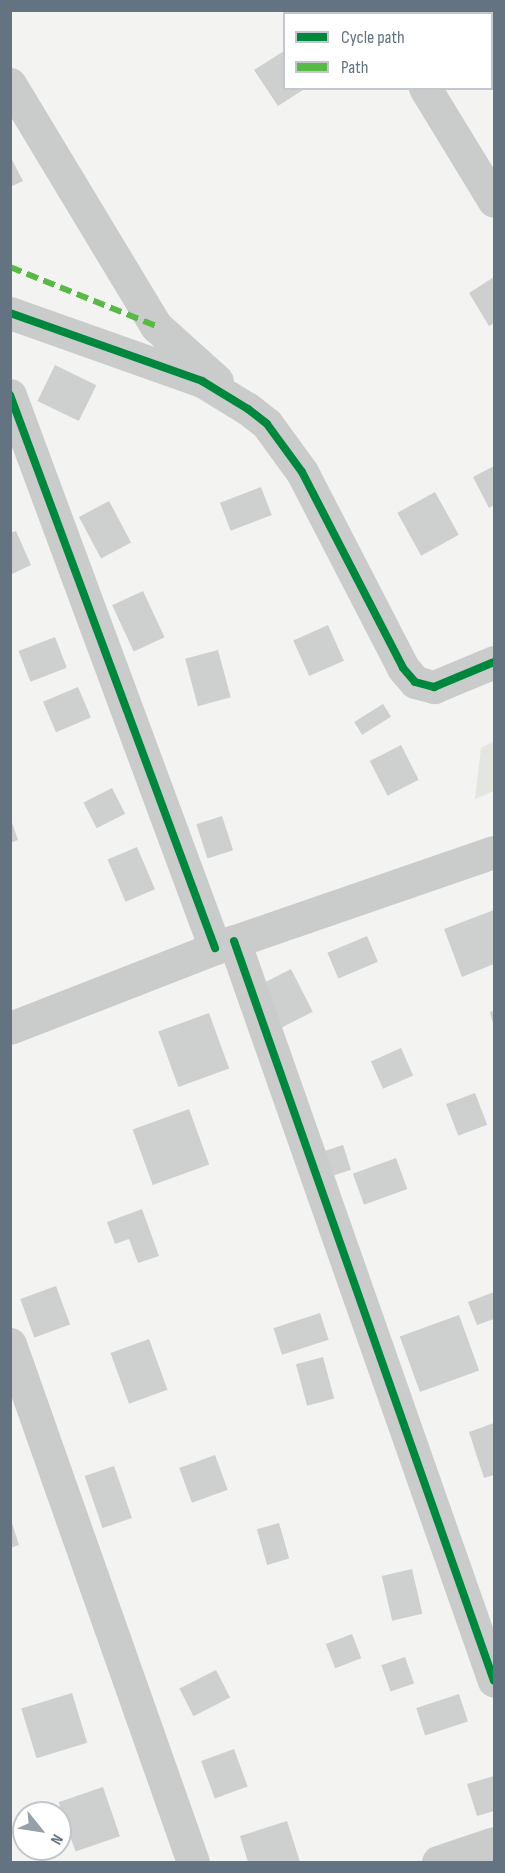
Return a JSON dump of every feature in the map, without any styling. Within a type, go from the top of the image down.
[{"type":"street","points":[[10,84],[156,326],[273,431],[302,472],[409,676],[421,686],[434,687],[495,662]]},
{"type":"street","points":[[426,90],[495,201]]},
{"type":"street","points":[[10,313],[202,381],[248,409]]},
{"type":"street","points":[[10,395],[224,944],[495,1681]]},
{"type":"street","points":[[10,1028],[224,944],[495,852]]},
{"type":"street","points":[[10,1344],[193,1863]]},
{"type":"street","points":[[438,1863],[495,1843]]},
{"type":"shaded area","points":[[494,741],[494,791],[475,799],[481,748]]},
{"type":"building","points":[[283,52],[283,90],[303,90],[278,106],[254,70]]},
{"type":"building","points":[[10,156],[23,181],[10,187]]},
{"type":"building","points":[[494,277],[494,323],[489,326],[469,293]]},
{"type":"building","points":[[55,365],[96,385],[79,421],[37,401]]},
{"type":"building","points":[[494,466],[494,505],[489,508],[473,477]]},
{"type":"building","points":[[261,487],[272,515],[231,531],[220,503]]},
{"type":"building","points":[[435,492],[459,535],[421,556],[397,513]]},
{"type":"building","points":[[109,501],[131,542],[101,558],[79,517]]},
{"type":"building","points":[[16,531],[31,565],[10,575],[10,533]]},
{"type":"building","points":[[143,591],[165,637],[134,652],[112,605]]},
{"type":"building","points":[[328,625],[344,661],[309,676],[293,640]]},
{"type":"building","points":[[55,637],[67,668],[30,682],[19,651]]},
{"type":"building","points":[[218,650],[231,697],[198,706],[185,659]]},
{"type":"building","points":[[78,687],[91,717],[56,732],[43,702]]},
{"type":"building","points":[[383,704],[391,717],[362,735],[354,722]]},
{"type":"building","points":[[401,745],[419,780],[388,796],[370,761]]},
{"type":"building","points":[[112,788],[125,814],[97,828],[83,803]]},
{"type":"building","points":[[222,816],[233,850],[207,859],[196,824]]},
{"type":"building","points":[[10,817],[18,840],[10,843]]},
{"type":"building","points":[[137,847],[155,889],[126,902],[108,860]]},
{"type":"building","points":[[494,910],[494,964],[462,977],[444,929]]},
{"type":"building","points":[[367,936],[378,962],[338,979],[327,953]]},
{"type":"building","points":[[291,969],[313,1012],[280,1029],[258,986]]},
{"type":"building","points":[[494,1011],[494,1027],[490,1012]]},
{"type":"building","points":[[209,1013],[229,1068],[178,1087],[158,1031]]},
{"type":"building","points":[[401,1048],[413,1075],[383,1089],[371,1061]]},
{"type":"building","points":[[475,1093],[487,1125],[458,1136],[446,1104]]},
{"type":"building","points":[[189,1109],[209,1164],[153,1185],[133,1130]]},
{"type":"building","points":[[343,1145],[351,1170],[316,1181],[308,1156]]},
{"type":"building","points":[[396,1158],[407,1189],[364,1205],[353,1174]]},
{"type":"building","points":[[142,1209],[159,1256],[138,1263],[129,1239],[115,1244],[107,1222]]},
{"type":"building","points":[[56,1286],[70,1325],[34,1338],[20,1299]]},
{"type":"building","points":[[494,1292],[494,1319],[477,1325],[468,1302]]},
{"type":"building","points":[[320,1313],[329,1340],[282,1355],[273,1328]]},
{"type":"building","points":[[459,1315],[479,1370],[420,1392],[400,1337]]},
{"type":"building","points":[[149,1339],[167,1390],[129,1404],[110,1353]]},
{"type":"building","points":[[323,1357],[334,1399],[307,1406],[296,1364]]},
{"type":"building","points":[[494,1423],[494,1475],[484,1478],[469,1432]]},
{"type":"building","points":[[215,1455],[228,1490],[192,1503],[179,1468]]},
{"type":"building","points":[[114,1466],[132,1518],[103,1528],[85,1476]]},
{"type":"building","points":[[10,1517],[19,1545],[10,1548]]},
{"type":"building","points":[[279,1523],[289,1559],[267,1565],[257,1529]]},
{"type":"building","points":[[412,1569],[422,1614],[392,1621],[382,1576]]},
{"type":"building","points":[[352,1634],[361,1658],[335,1668],[326,1644]]},
{"type":"building","points":[[405,1657],[414,1683],[390,1692],[381,1665]]},
{"type":"building","points":[[216,1670],[230,1698],[194,1716],[179,1689]]},
{"type":"building","points":[[72,1693],[87,1743],[37,1758],[21,1708]]},
{"type":"building","points":[[459,1694],[468,1722],[425,1735],[416,1708]]},
{"type":"building","points":[[234,1749],[248,1787],[215,1799],[201,1761]]},
{"type":"building","points":[[494,1776],[494,1811],[477,1816],[467,1784]]},
{"type":"building","points":[[103,1787],[120,1836],[75,1851],[72,1841],[72,1801],[62,1801]]},
{"type":"building","points":[[287,1821],[300,1862],[248,1862],[240,1836]]},
{"type":"marked path","points":[[10,267],[156,326]]},
{"type":"cycle path","points":[[10,313],[202,381],[248,409],[267,424],[302,472],[403,668],[415,682],[434,687],[494,662]]},
{"type":"cycle path","points":[[10,395],[215,948]]},
{"type":"cycle path","points":[[234,941],[494,1681]]}]
